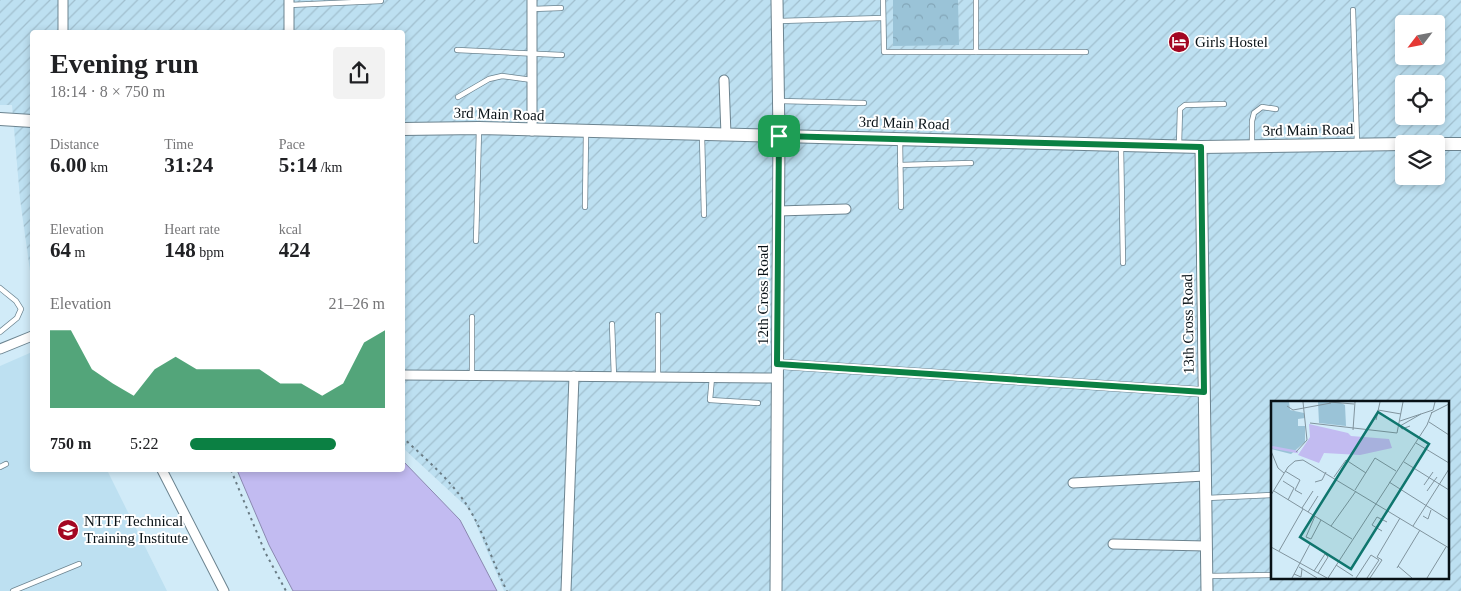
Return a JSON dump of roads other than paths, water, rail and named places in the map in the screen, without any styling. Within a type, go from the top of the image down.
[{"type":"main road","points":[[0,119],[30,121]]},
{"type":"main road","name":"3rd Main Road","points":[[405,129],[478,128],[532,131],[1179,147],[1395,144]]},
{"type":"main road","points":[[1445,144],[1461,144]]},
{"type":"street","points":[[63,0],[63,30]]},
{"type":"street","name":"12th Cross Road","points":[[776,591],[778,0]]},
{"type":"street","points":[[288,30],[289,2]]},
{"type":"street","points":[[532,5],[532,131]]},
{"type":"street","points":[[724,80],[726,135]]},
{"type":"street","name":"13th Cross Road","points":[[1201,147],[1207,591]]},
{"type":"street","points":[[778,211],[846,209]]},
{"type":"street","points":[[0,349],[30,337]]},
{"type":"street","points":[[777,364],[1204,392]]},
{"type":"street","points":[[405,375],[777,378]]},
{"type":"street","points":[[566,591],[574,376]]},
{"type":"street","points":[[163,472],[224,591]]},
{"type":"street","points":[[1073,483],[1205,476]]},
{"type":"street","points":[[1112,544],[1206,546]]},
{"type":"lane","points":[[883,0],[884,52],[1086,52]]},
{"type":"lane","points":[[976,0],[976,52]]},
{"type":"lane","points":[[289,2],[381,2]]},
{"type":"lane","points":[[532,5],[561,8]]},
{"type":"lane","points":[[1354,10],[1357,145]]},
{"type":"lane","points":[[778,21],[883,18]]},
{"type":"lane","points":[[457,50],[562,55]]},
{"type":"lane","points":[[458,96],[489,79],[502,76],[532,80]]},
{"type":"lane","points":[[778,101],[864,103]]},
{"type":"lane","points":[[1179,147],[1180,109],[1185,105],[1224,104]]},
{"type":"lane","points":[[1252,147],[1252,121],[1254,113],[1262,108],[1276,109]]},
{"type":"lane","points":[[476,241],[478,128]]},
{"type":"lane","points":[[585,207],[586,132]]},
{"type":"lane","points":[[702,134],[704,215]]},
{"type":"lane","points":[[900,139],[901,207]]},
{"type":"lane","points":[[1121,145],[1124,263]]},
{"type":"lane","points":[[900,165],[971,163]]},
{"type":"lane","points":[[0,288],[16,301],[21,309],[18,318],[0,332]]},
{"type":"lane","points":[[658,315],[658,377]]},
{"type":"lane","points":[[472,317],[472,376]]},
{"type":"lane","points":[[612,324],[614,377]]},
{"type":"lane","points":[[712,377],[710,400],[758,403]]},
{"type":"lane","points":[[0,466],[6,464]]},
{"type":"lane","points":[[1205,498],[1271,495]]},
{"type":"lane","points":[[13,591],[79,564]]},
{"type":"lane","points":[[1207,576],[1271,575]]},
{"type":"place","name":"Girls Hostel","points":[[1179,42]]},
{"type":"place","name":"NTTF Technical Training Institute","points":[[68,530]]}]
